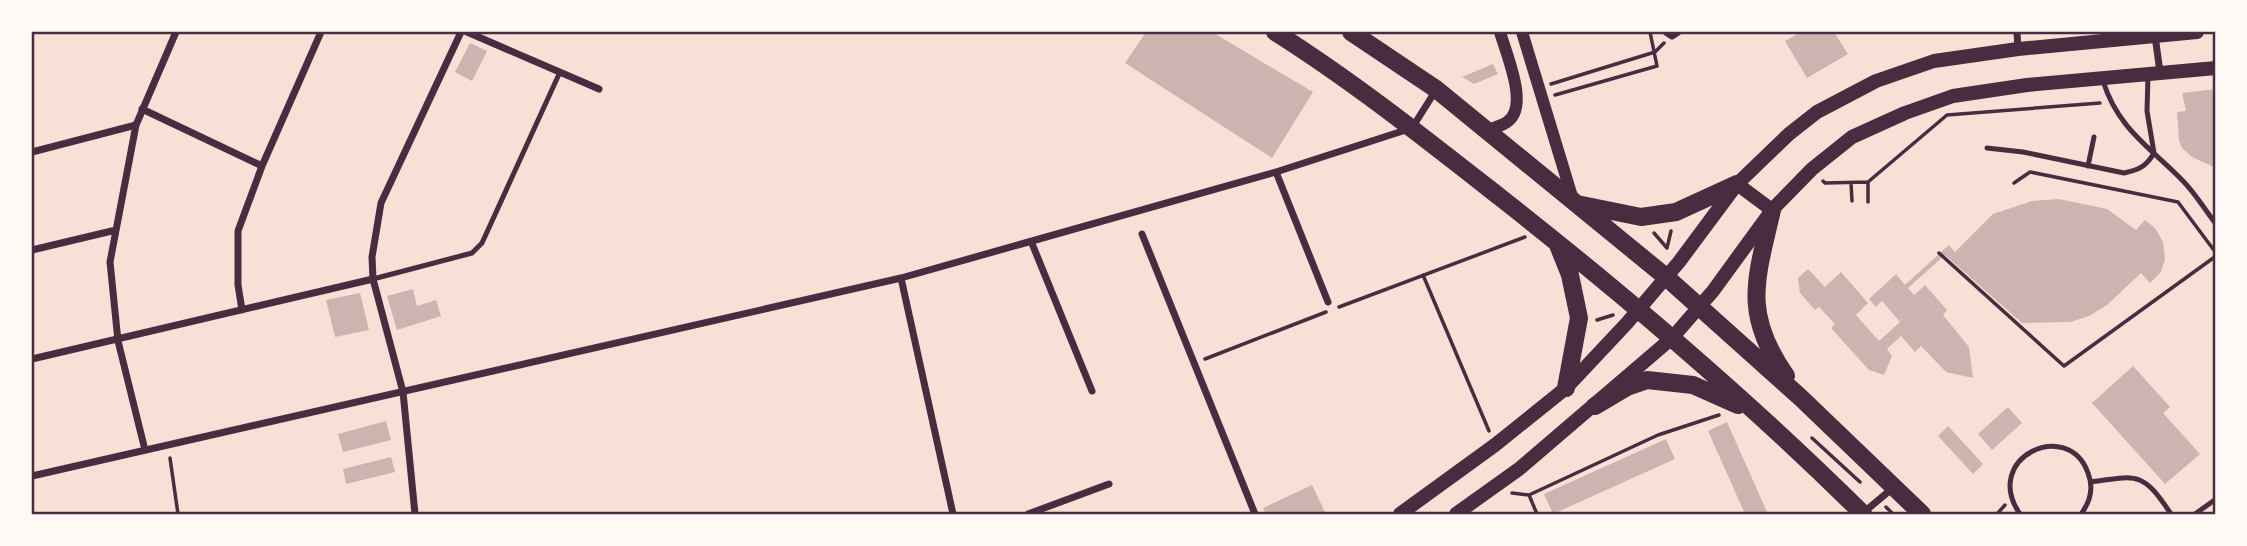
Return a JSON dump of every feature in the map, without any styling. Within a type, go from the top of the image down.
[{"type":"main road","points":[[1275,32],[1412,128],[1639,309],[1763,417],[1862,514]]},
{"type":"main road","points":[[1351,32],[1436,89],[1667,277],[1800,397],[1922,514]]},
{"type":"main road","points":[[1400,514],[1495,445],[1566,388],[1667,277],[1737,184],[1789,134],[1817,112],[1876,81],[1934,61],[2154,34],[2197,32]]},
{"type":"main road","points":[[1456,514],[1519,469],[1672,338],[1701,306],[1772,210],[1812,169],[1852,137],[1905,113],[1954,96],[2027,85],[2216,68]]},
{"type":"main road","points":[[1574,203],[1641,217],[1676,212],[1737,184]]},
{"type":"main road","points":[[1737,184],[1772,210]]},
{"type":"main road","points":[[1772,210],[1756,278],[1758,320],[1768,346],[1800,397]]},
{"type":"main road","points":[[1556,242],[1570,275],[1579,318],[1566,388]]},
{"type":"main road","points":[[1595,406],[1627,387],[1647,380],[1706,389],[1763,417]]},
{"type":"street","points":[[145,450],[118,341],[110,262],[136,125],[176,32]]},
{"type":"street","points":[[242,310],[238,285],[238,231],[262,166],[321,32]]},
{"type":"street","points":[[415,514],[403,392],[373,279],[372,257],[382,203],[461,32]]},
{"type":"street","points":[[467,32],[599,89]]},
{"type":"street","points":[[1486,131],[1508,122],[1517,111],[1518,96],[1500,32]]},
{"type":"street","points":[[1522,32],[1574,203]]},
{"type":"street","points":[[2017,32],[2018,49]]},
{"type":"street","points":[[2154,34],[2154,74]]},
{"type":"street","points":[[32,476],[901,278],[1276,172],[1412,128],[1436,89]]},
{"type":"street","points":[[142,110],[262,166]]},
{"type":"street","points":[[32,152],[136,125]]},
{"type":"street","points":[[1276,172],[1328,302]]},
{"type":"street","points":[[32,250],[116,230]]},
{"type":"street","points":[[1142,234],[1255,514]]},
{"type":"street","points":[[1031,242],[1092,391]]},
{"type":"street","points":[[901,278],[953,514]]},
{"type":"street","points":[[32,359],[118,341],[373,279]]},
{"type":"street","points":[[1028,514],[1109,484]]},
{"type":"street","points":[[1862,514],[1894,486]]},
{"type":"lane","points":[[373,279],[472,253],[482,243],[560,72]]},
{"type":"lane","points":[[1987,148],[2023,152],[2124,173],[2139,170],[2148,163],[2154,153],[2147,111],[2154,74]]},
{"type":"lane","points":[[2102,78],[2109,102],[2121,120],[2186,183],[2216,224]]},
{"type":"lane","points":[[2088,166],[2094,136]]},
{"type":"lane","points":[[2020,514],[2011,498],[2010,481],[2015,466],[2027,453],[2042,447],[2059,447],[2066,450],[2085,466],[2091,482],[2090,498],[2081,514]]},
{"type":"lane","points":[[2091,482],[2133,476],[2154,488],[2171,514]]},
{"type":"lane","points":[[2195,514],[2216,499]]},
{"type":"lane","points":[[2205,508],[2210,514]]},
{"type":"path","points":[[1541,93],[1657,66],[1650,32]]},
{"type":"path","points":[[1541,93],[1655,52],[1672,33]]},
{"type":"path","points":[[1812,169],[1825,184],[1868,182],[1947,115],[2109,102]]},
{"type":"path","points":[[1939,253],[2064,366],[2216,255],[2178,202],[2030,172],[2014,183]]},
{"type":"path","points":[[1868,182],[1868,202]]},
{"type":"path","points":[[1850,183],[1852,201]]},
{"type":"path","points":[[1194,363],[1528,236],[1538,227]]},
{"type":"path","points":[[1423,275],[1495,445]]},
{"type":"path","points":[[1512,493],[1529,495],[1658,435],[1719,415]]},
{"type":"path","points":[[168,445],[178,514]]},
{"type":"path","points":[[1529,495],[1537,514]]},
{"type":"building","points":[[1146,32],[1212,32],[1313,92],[1272,158],[1125,63]]},
{"type":"building","points":[[1801,32],[1834,32],[1848,54],[1807,78],[1785,41]]},
{"type":"building","points":[[470,43],[487,51],[472,81],[455,72]]},
{"type":"building","points":[[1493,64],[1498,74],[1474,84],[1462,77]]},
{"type":"building","points":[[2216,89],[2216,168],[2192,157],[2182,148],[2177,112],[2186,111],[2182,93]]},
{"type":"building","points":[[2059,199],[2107,209],[2136,230],[2145,220],[2155,228],[2163,242],[2165,259],[2161,272],[2150,283],[2141,273],[2107,305],[2089,316],[2070,322],[2022,323],[1945,255],[1908,288],[1914,295],[1925,285],[1947,310],[1943,315],[1969,347],[1973,378],[1946,372],[1921,346],[1915,352],[1901,336],[1887,349],[1892,356],[1884,375],[1869,370],[1831,328],[1835,324],[1819,307],[1815,310],[1800,293],[1798,278],[1808,269],[1825,287],[1841,272],[1868,303],[1856,315],[1879,341],[1900,322],[1882,301],[1876,307],[1869,299],[1896,274],[1905,285],[1949,245],[1955,252],[1993,214],[2032,201]]},
{"type":"building","points":[[413,289],[417,306],[436,300],[441,316],[397,330],[387,296]]},
{"type":"building","points":[[360,293],[369,330],[335,337],[326,300]]},
{"type":"building","points":[[2133,366],[2170,407],[2163,413],[2200,454],[2165,484],[2092,403]]},
{"type":"building","points":[[2008,407],[2022,423],[1992,450],[1978,434]]},
{"type":"building","points":[[386,421],[391,440],[343,452],[338,434]]},
{"type":"building","points":[[1727,422],[1768,514],[1745,514],[1708,431]]},
{"type":"building","points":[[1948,426],[1983,464],[1973,474],[1938,436]]},
{"type":"building","points":[[1666,439],[1675,459],[1553,514],[1544,494]]},
{"type":"building","points":[[391,457],[395,472],[346,484],[343,469]]},
{"type":"building","points":[[1312,485],[1326,514],[1266,514],[1263,508]]}]
